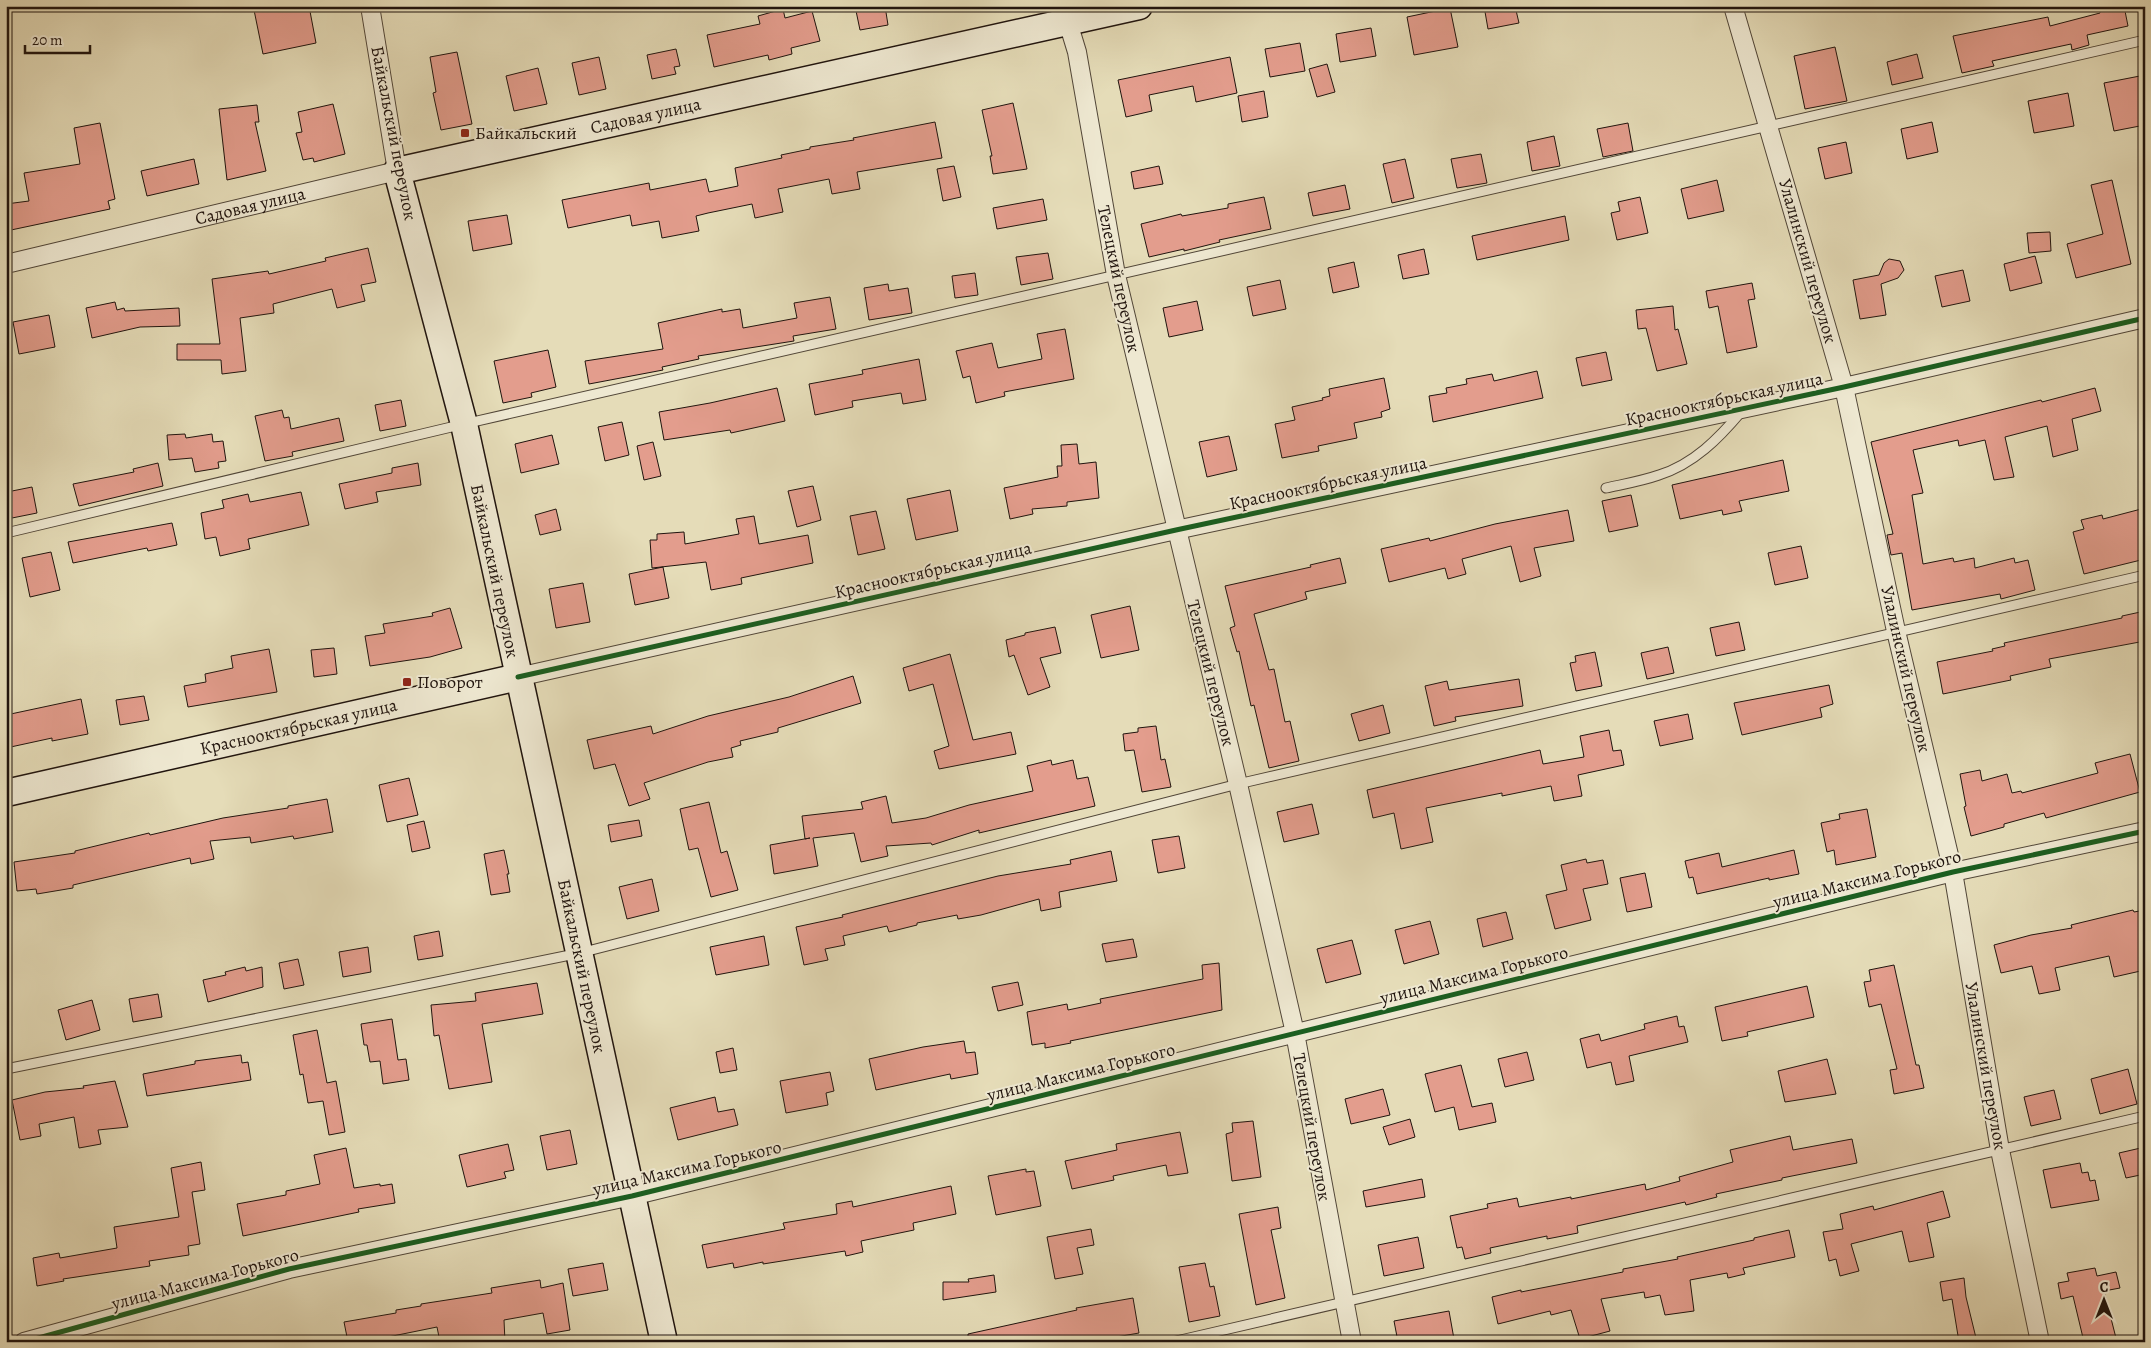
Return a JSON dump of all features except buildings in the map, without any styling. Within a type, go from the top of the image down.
[{"type":"main road","name":"Садовая улица","points":[[397,171],[1066,14],[1139,6]]},
{"type":"main road","name":"Байкальский переулок","points":[[397,171],[464,424],[664,1342]]},
{"type":"main road","name":"Краснооктябрьская улица","points":[[6,793],[518,677]]},
{"type":"street","name":"Байкальский переулок","points":[[370,6],[397,171]]},
{"type":"street","name":"Улалинский переулок","points":[[1733,6],[1844,387],[1896,630],[1953,872],[2000,1150],[2040,1342]]},
{"type":"street","name":"Телецкий переулок","points":[[1066,14],[1077,52],[1116,275],[1238,784],[1294,1034],[1352,1342]]},
{"type":"street","name":"Садовая улица","points":[[6,264],[397,171]]},
{"type":"street","name":"Краснооктябрьская улица","points":[[518,677],[1176,530],[1844,387],[2145,318]]},
{"type":"street","name":"улица Максима Горького","points":[[24,1342],[289,1269],[632,1196],[1953,872],[2145,831]]},
{"type":"lane","points":[[6,533],[464,424],[2145,40]]},
{"type":"lane","points":[[1606,488],[1660,475],[1695,457],[1720,436],[1744,408]]},
{"type":"lane","points":[[6,1069],[580,953],[1238,784],[1896,630],[2145,575]]},
{"type":"lane","points":[[1172,1342],[2145,1116]]},
{"type":"cycle path","points":[[518,677],[1176,530],[1844,387],[2145,318]]},
{"type":"cycle path","points":[[24,1342],[289,1269],[632,1196],[1953,872],[2145,831]]},
{"type":"place","name":"Байкальский","points":[[465,133]]},
{"type":"place","name":"Поворот","points":[[407,682]]}]
